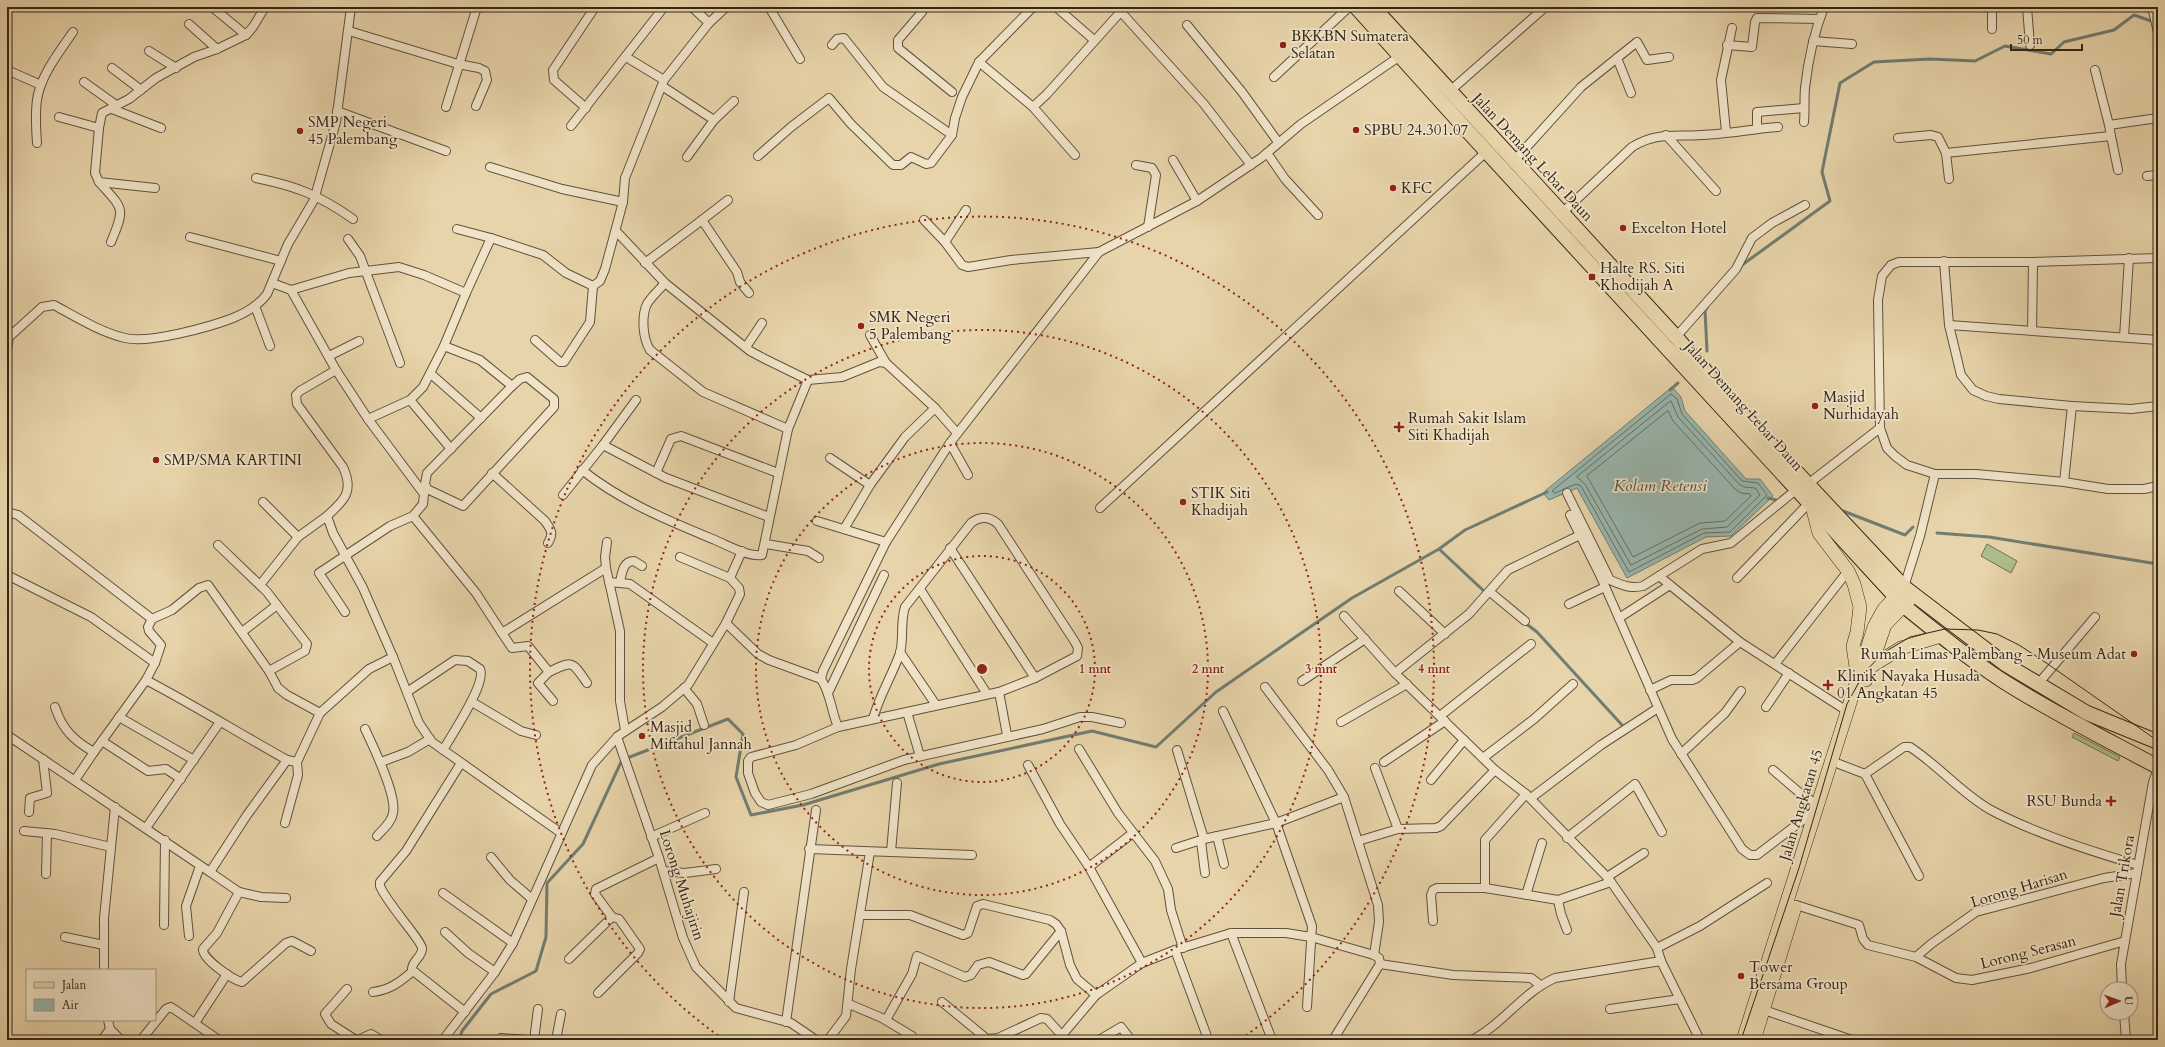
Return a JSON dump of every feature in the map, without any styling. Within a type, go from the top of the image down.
[{"type":"highway","name":"Jalan Demang Lebar Daun","points":[[1356,7],[1450,91],[1514,161],[1557,218],[1802,486],[1909,591],[2005,664],[2087,713],[2158,742]]},
{"type":"highway","name":"Jalan Demang Lebar Daun","points":[[1373,7],[1405,52],[1487,151],[1557,218],[1676,338],[1744,416],[1802,486],[1810,504],[1900,602],[1941,636],[2003,681],[2073,723],[2158,768]]},
{"type":"main road","points":[[1810,504],[1819,533],[1848,571],[1854,584],[1860,607],[1857,632],[1853,646],[1858,676]]},
{"type":"main road","name":"Jalan Angkatan 45","points":[[1754,1040],[1870,666],[1885,625],[1909,591]]},
{"type":"main road","name":"Jalan Angkatan 45","points":[[1743,1040],[1874,627],[1884,609],[1900,602]]},
{"type":"main road","points":[[1870,666],[1901,648],[1941,636]]},
{"type":"street","points":[[212,7],[246,35]]},
{"type":"street","points":[[110,242],[120,218],[120,210],[117,202],[99,182],[95,173],[99,128],[102,113],[141,90],[156,78],[194,57],[217,49],[246,35],[265,7]]},
{"type":"street","points":[[7,350],[8,337],[42,307],[49,305],[54,305],[93,326],[124,338],[136,340],[162,337],[229,319],[254,306],[267,294],[288,244],[315,195],[337,111],[349,31],[351,7]]},
{"type":"street","points":[[446,107],[476,9],[467,7]]},
{"type":"street","points":[[586,108],[554,80],[552,75],[553,70],[595,7]]},
{"type":"street","points":[[571,126],[664,7]]},
{"type":"street","points":[[692,7],[709,24]]},
{"type":"street","points":[[535,340],[560,362],[564,362],[590,322],[593,286],[600,281],[605,269],[623,202],[625,178],[630,161],[645,132],[664,83],[709,24],[726,7]]},
{"type":"street","points":[[769,7],[800,58]]},
{"type":"street","points":[[923,7],[922,12],[898,40],[898,48],[952,92]]},
{"type":"street","points":[[758,156],[791,127],[829,98],[860,133],[896,166],[901,166],[911,157],[926,164],[931,164],[952,135],[955,118],[962,97],[979,62],[1033,7]]},
{"type":"street","points":[[1056,7],[1094,40]]},
{"type":"street","points":[[1274,76],[1349,7]]},
{"type":"street","points":[[1804,122],[1805,88],[1813,41],[1819,18],[1824,7]]},
{"type":"street","points":[[1992,7],[1992,29]]},
{"type":"street","points":[[2027,7],[2030,45]]},
{"type":"street","points":[[2152,7],[2158,30]]},
{"type":"street","points":[[1033,107],[1047,94],[1123,9],[1204,104],[1251,165]]},
{"type":"street","points":[[1450,91],[1543,9]]},
{"type":"street","points":[[1727,45],[1752,47],[1755,22],[1757,18],[1819,18]]},
{"type":"street","points":[[189,24],[217,49]]},
{"type":"street","points":[[1187,25],[1242,92],[1278,142]]},
{"type":"street","points":[[1726,132],[1721,80],[1727,45],[1732,28]]},
{"type":"street","points":[[349,31],[486,71],[487,80],[476,106]]},
{"type":"street","points":[[37,143],[37,99],[41,85],[61,49],[73,32]]},
{"type":"street","points":[[832,45],[837,39],[844,38],[883,87],[952,135]]},
{"type":"street","points":[[1813,41],[1852,44]]},
{"type":"street","points":[[1514,161],[1581,87],[1637,42],[1647,60],[1669,57]]},
{"type":"street","points":[[149,51],[176,68]]},
{"type":"street","points":[[924,220],[945,242],[962,265],[968,266],[1011,260],[1099,252],[1197,201],[1251,165],[1301,124],[1405,52]]},
{"type":"street","points":[[626,57],[714,120]]},
{"type":"street","points":[[1617,58],[1631,93]]},
{"type":"street","points":[[979,62],[1033,107],[1075,155]]},
{"type":"street","points":[[112,68],[141,90]]},
{"type":"street","points":[[7,70],[41,85]]},
{"type":"street","points":[[2095,70],[2109,125],[2118,170]]},
{"type":"street","points":[[84,82],[114,107],[161,128]]},
{"type":"street","points":[[686,157],[714,120],[734,101]]},
{"type":"street","points":[[1758,128],[1757,112],[1804,108]]},
{"type":"street","points":[[337,111],[446,151]]},
{"type":"street","points":[[59,117],[99,128]]},
{"type":"street","points":[[2109,125],[2158,118]]},
{"type":"street","points":[[1557,218],[1632,147],[1650,138],[1666,134],[1702,136],[1758,128],[1778,127]]},
{"type":"street","points":[[1666,134],[1716,191]]},
{"type":"street","points":[[1898,138],[1935,135],[1939,138],[1946,152],[1949,179]]},
{"type":"street","points":[[1946,152],[2111,136]]},
{"type":"street","points":[[1100,508],[1487,151]]},
{"type":"street","points":[[1267,153],[1295,190],[1318,215]]},
{"type":"street","points":[[1173,160],[1197,201]]},
{"type":"street","points":[[1136,165],[1152,168],[1156,175],[1148,227]]},
{"type":"street","points":[[490,167],[562,189],[623,202]]},
{"type":"street","points":[[2147,176],[2158,175]]},
{"type":"street","points":[[256,178],[300,188],[315,195],[353,219]]},
{"type":"street","points":[[99,182],[155,188]]},
{"type":"street","points":[[645,263],[728,200]]},
{"type":"street","points":[[1676,338],[1736,269],[1752,238],[1772,223],[1805,205]]},
{"type":"street","points":[[945,242],[966,210]]},
{"type":"street","points":[[702,220],[737,272],[740,282],[749,293]]},
{"type":"street","points":[[457,229],[491,238],[543,255],[572,276],[593,286]]},
{"type":"street","points":[[616,231],[665,283],[746,347],[765,359],[808,380],[842,377],[879,362],[886,363]]},
{"type":"street","points":[[190,237],[281,261]]},
{"type":"street","points":[[368,419],[410,400],[423,387],[444,346],[466,292],[491,238]]},
{"type":"street","points":[[348,239],[360,256],[400,363]]},
{"type":"street","points":[[821,679],[823,671],[886,542],[950,443],[1099,252]]},
{"type":"street","points":[[2124,337],[2129,258]]},
{"type":"street","points":[[2158,258],[2034,262],[1899,262],[1891,265],[1882,276],[1878,300],[1880,428],[1887,448],[1907,465],[1935,474],[1976,474],[2064,482],[2108,489],[2144,489],[2158,486]]},
{"type":"street","points":[[1944,261],[1949,325],[1961,375],[1973,390],[1986,396],[1999,399],[2072,406],[2131,409],[2158,406]]},
{"type":"street","points":[[2032,331],[2034,262]]},
{"type":"street","points":[[272,283],[291,290],[335,276],[400,267],[466,292]]},
{"type":"street","points":[[665,283],[647,304],[645,334],[646,342],[650,350],[703,392],[788,429]]},
{"type":"street","points":[[291,290],[336,370],[368,419],[424,494],[423,504],[413,516],[390,526],[346,553],[320,572],[345,612]]},
{"type":"street","points":[[254,306],[270,346]]},
{"type":"street","points":[[746,347],[762,323]]},
{"type":"street","points":[[1949,325],[2158,340]]},
{"type":"street","points":[[870,336],[886,363],[935,408],[957,433]]},
{"type":"street","points":[[329,356],[359,341]]},
{"type":"street","points":[[444,346],[480,360],[512,386]]},
{"type":"street","points":[[260,585],[298,537],[327,516],[344,501],[348,489],[347,477],[343,467],[297,404],[296,395],[336,370]]},
{"type":"street","points":[[431,374],[481,418]]},
{"type":"street","points":[[526,377],[554,399],[556,404],[463,506],[432,492],[425,484],[428,474],[481,418],[512,386],[520,379],[526,377]]},
{"type":"street","points":[[582,470],[595,480],[652,514],[742,551],[760,555],[763,553],[766,544],[769,517],[788,429],[808,380]]},
{"type":"street","points":[[410,400],[451,449]]},
{"type":"street","points":[[563,495],[603,445],[636,400]]},
{"type":"street","points":[[2064,482],[2072,406]]},
{"type":"street","points":[[844,529],[870,485],[904,437],[935,408]]},
{"type":"street","points":[[1568,493],[1610,580],[1628,587],[1636,588],[1643,586],[1702,549],[1731,544],[1802,486],[1880,428]]},
{"type":"street","points":[[656,473],[671,439],[681,436],[778,473]]},
{"type":"street","points":[[950,443],[968,475]]},
{"type":"street","points":[[603,445],[656,473],[769,517]]},
{"type":"street","points":[[830,458],[870,485]]},
{"type":"street","points":[[492,473],[545,521],[552,531],[552,536],[548,543]]},
{"type":"street","points":[[1909,591],[1935,474]]},
{"type":"street","points":[[263,502],[298,537]]},
{"type":"street","points":[[1737,578],[1810,504]]},
{"type":"street","points":[[7,512],[18,515],[152,619]]},
{"type":"street","points":[[1570,515],[1606,587],[1672,739],[1742,849],[1750,855],[1757,855],[1818,807],[1774,770]]},
{"type":"street","points":[[327,516],[333,533],[346,553],[393,657],[419,723],[430,739],[461,763],[561,833]]},
{"type":"street","points":[[413,516],[476,593],[512,648],[528,646],[549,672]]},
{"type":"street","points":[[873,719],[876,706],[900,652],[902,615],[905,607],[970,523],[977,519],[988,518],[998,524],[1078,648],[1077,656],[1036,678],[999,692],[838,727],[796,745],[751,757],[748,761],[748,773],[755,793],[761,802],[768,805],[811,794],[904,760],[1007,735],[1043,729],[1080,717],[1092,717],[1121,723]]},
{"type":"street","points":[[817,521],[886,542]]},
{"type":"street","points":[[1395,673],[1446,634],[1469,614],[1508,570],[1580,535]]},
{"type":"street","points":[[606,542],[604,557],[620,631],[620,701],[625,730]]},
{"type":"street","points":[[766,544],[808,551],[819,558]]},
{"type":"street","points":[[218,545],[260,585],[307,644],[307,649],[269,671]]},
{"type":"street","points":[[950,548],[1036,678]]},
{"type":"street","points":[[730,578],[742,551]]},
{"type":"street","points":[[443,1040],[495,972],[513,943],[592,765],[625,730],[662,707],[684,688],[726,623],[740,594],[739,588],[730,578],[680,557]]},
{"type":"street","points":[[620,582],[623,568],[628,562],[634,561],[642,566]]},
{"type":"street","points":[[502,633],[606,568]]},
{"type":"street","points":[[1775,664],[1848,571]]},
{"type":"street","points":[[7,575],[91,617],[155,663]]},
{"type":"street","points":[[829,691],[884,575]]},
{"type":"street","points":[[1659,576],[1740,642],[1847,711]]},
{"type":"street","points":[[609,582],[630,584],[713,643]]},
{"type":"street","points":[[75,780],[146,680],[155,663],[161,644],[149,631],[148,627],[152,619],[172,610],[207,584],[269,671],[278,688],[287,695],[320,713]]},
{"type":"street","points":[[1619,618],[1670,585]]},
{"type":"street","points":[[1569,604],[1606,587]]},
{"type":"street","points":[[920,589],[987,694]]},
{"type":"street","points":[[1399,591],[1446,634]]},
{"type":"street","points":[[1488,593],[1525,621]]},
{"type":"street","points":[[856,603],[867,610]]},
{"type":"street","points":[[242,632],[277,605]]},
{"type":"street","points":[[1344,616],[1395,673],[1495,770],[1528,796],[1609,880],[1657,948],[1661,961],[1700,1040]]},
{"type":"street","points":[[2038,684],[2095,617]]},
{"type":"street","points":[[726,623],[758,654],[769,660],[821,679],[829,691],[832,714],[838,727]]},
{"type":"street","points":[[1302,681],[1364,639]]},
{"type":"street","points":[[1650,690],[1671,680],[1692,680],[1697,678],[1740,642]]},
{"type":"street","points":[[1384,762],[1442,719],[1531,644]]},
{"type":"street","points":[[900,652],[936,705]]},
{"type":"street","points":[[285,823],[298,775],[297,762],[320,713],[369,669],[393,657]]},
{"type":"street","points":[[407,692],[455,660],[460,659],[468,661],[482,672],[472,702],[443,750]]},
{"type":"street","points":[[553,701],[538,683],[549,672],[566,663],[571,663],[578,669],[587,683]]},
{"type":"street","points":[[1766,707],[1789,673]]},
{"type":"street","points":[[146,680],[184,700],[287,760],[297,762]]},
{"type":"street","points":[[1341,722],[1407,684]]},
{"type":"street","points":[[1483,758],[1534,719],[1573,684]]},
{"type":"street","points":[[1265,687],[1328,770],[1344,797],[1378,904],[1379,922],[1374,955]]},
{"type":"street","points":[[684,688],[697,704],[704,725]]},
{"type":"street","points":[[1681,754],[1725,713],[1741,691]]},
{"type":"street","points":[[999,692],[1007,735]]},
{"type":"street","points":[[472,702],[521,731],[536,735]]},
{"type":"street","points":[[55,708],[66,731],[78,743],[94,752]]},
{"type":"street","points":[[1485,888],[1485,840],[1528,796],[1601,745],[1658,708]]},
{"type":"street","points":[[1223,711],[1276,823],[1312,926],[1307,1007]]},
{"type":"street","points":[[907,712],[920,756]]},
{"type":"street","points":[[119,717],[194,760]]},
{"type":"street","points":[[146,828],[182,779],[220,722]]},
{"type":"street","points":[[365,728],[381,762],[394,808],[391,820],[377,836]]},
{"type":"street","points":[[7,735],[165,840],[239,892],[261,897],[286,898]]},
{"type":"street","name":"Lorong Muhajirin","points":[[617,737],[659,858],[683,938],[696,967],[728,1002]]},
{"type":"street","points":[[381,762],[408,752],[430,739]]},
{"type":"street","points":[[1431,780],[1464,740]]},
{"type":"street","points":[[102,741],[148,771],[166,769],[182,779]]},
{"type":"street","points":[[1865,774],[1904,747],[1910,747],[1952,782],[1989,808],[2053,837],[2138,865]]},
{"type":"street","points":[[1079,750],[1118,814],[1155,861],[1168,889],[1179,949],[1208,1038]]},
{"type":"street","points":[[1177,750],[1202,840],[1205,874]]},
{"type":"street","points":[[29,812],[30,798],[47,793],[43,759]]},
{"type":"street","points":[[210,872],[247,815],[287,760]]},
{"type":"street","points":[[461,763],[406,851],[380,882],[382,892],[392,909],[421,945],[421,954],[411,968],[465,1012]]},
{"type":"street","points":[[1839,764],[1865,774],[1919,876]]},
{"type":"street","points":[[1028,765],[1060,824],[1089,866],[1142,963]]},
{"type":"street","points":[[1375,768],[1398,829]]},
{"type":"street","name":"Jalan Trikora","points":[[2122,981],[2121,964],[2125,940],[2153,782],[2158,768]]},
{"type":"street","points":[[1358,841],[1398,829],[1436,828],[1441,826],[1495,770]]},
{"type":"street","points":[[891,852],[897,784]]},
{"type":"street","points":[[1567,838],[1635,784],[1662,832]]},
{"type":"street","points":[[1176,848],[1217,836],[1276,823],[1344,797]]},
{"type":"street","points":[[104,969],[104,945],[115,807]]},
{"type":"street","points":[[786,1022],[809,849],[816,810]]},
{"type":"street","points":[[651,837],[705,813]]},
{"type":"street","points":[[24,831],[47,833],[111,847]]},
{"type":"street","points":[[46,874],[47,833]]},
{"type":"street","points":[[1089,866],[1133,833]]},
{"type":"street","points":[[1217,836],[1224,864]]},
{"type":"street","points":[[164,925],[165,840]]},
{"type":"street","points":[[1526,895],[1542,843]]},
{"type":"street","points":[[809,849],[972,855]]},
{"type":"street","points":[[828,1040],[843,1022],[849,1004],[851,969],[870,852]]},
{"type":"street","points":[[1434,921],[1431,895],[1433,890],[1437,888],[1485,888],[1558,900],[1609,880],[1644,853]]},
{"type":"street","points":[[491,857],[510,880],[532,899]]},
{"type":"street","points":[[598,993],[638,953],[640,949],[619,919],[612,917],[595,894],[596,889],[659,858]]},
{"type":"street","points":[[189,936],[186,906],[200,866]]},
{"type":"street","points":[[663,871],[678,874],[716,869]]},
{"type":"street","name":"Lorong Harisan","points":[[1916,957],[1931,944],[1976,912],[2104,878],[2137,874]]},
{"type":"street","points":[[1657,948],[1700,926],[1767,883]]},
{"type":"street","points":[[239,892],[217,933],[202,952],[210,961],[227,974],[242,982],[289,942],[311,951]]},
{"type":"street","points":[[744,892],[728,1002],[736,1008],[786,1022],[816,1040]]},
{"type":"street","points":[[443,893],[513,943]]},
{"type":"street","points":[[1558,900],[1567,930]]},
{"type":"street","points":[[860,915],[910,915],[963,935],[968,933],[977,906],[983,904],[1050,920],[1061,931],[1070,965],[1077,979],[1096,994]]},
{"type":"street","points":[[1796,905],[1859,925],[1863,939],[1868,945],[1916,957]]},
{"type":"street","points":[[569,959],[612,917]]},
{"type":"street","points":[[886,1020],[912,974],[917,956],[965,977],[972,975],[978,965],[989,962],[1022,975],[1026,974],[1061,931]]},
{"type":"street","points":[[445,932],[468,953],[495,972]]},
{"type":"street","points":[[1231,933],[1272,1040]]},
{"type":"street","points":[[942,1002],[987,1039],[998,1038],[1041,1018],[1047,1020],[1062,1038],[1096,994],[1142,963],[1179,949],[1231,933],[1286,933],[1311,937],[1374,955],[1379,958],[1380,964],[1333,1040]]},
{"type":"street","points":[[65,936],[104,945]]},
{"type":"street","name":"Lorong Serasan","points":[[1916,957],[1956,978],[1972,980],[2031,968],[2125,940]]},
{"type":"street","points":[[1472,1040],[1484,1034],[1540,985],[1555,978],[1661,961]]},
{"type":"street","points":[[1380,964],[1468,976],[1531,978],[1540,985]]},
{"type":"street","points":[[373,992],[384,991],[399,984],[413,971]]},
{"type":"street","points":[[195,1023],[227,974]]},
{"type":"street","points":[[347,989],[325,1014],[331,1024],[357,1040],[371,1034],[381,1040]]},
{"type":"street","points":[[1610,1009],[1680,999]]},
{"type":"street","points":[[849,1004],[886,1020],[912,1039]]},
{"type":"street","points":[[141,1040],[169,1007],[173,1007],[219,1040]]},
{"type":"street","points":[[534,1040],[538,1009]]},
{"type":"street","points":[[1764,1010],[1852,1040]]},
{"type":"street","points":[[556,1040],[561,1014]]},
{"type":"street","points":[[108,1021],[110,1029],[121,1040]]},
{"type":"street","points":[[2125,1021],[2126,1040]]},
{"type":"street","points":[[1099,1040],[1121,1027],[1131,1040]]},
{"type":"street","points":[[102,1040],[110,1029]]},
{"type":"street","points":[[501,1038],[528,1040]]},
{"type":"green space","points":[[1987,544],[2017,561],[2011,573],[1981,556]]},
{"type":"green space","points":[[2074,733],[2120,757],[2118,761],[2072,737]]},
{"type":"water","name":"Kolam Retensi","points":[[1672,387],[1681,397],[1685,411],[1746,479],[1760,479],[1773,496],[1731,536],[1706,537],[1627,578],[1577,488],[1549,500],[1544,494],[1545,491]]},
{"type":"waterway","points":[[1742,265],[1830,201],[1822,172],[1840,83],[1874,62],[1930,59],[1975,61],[2005,46],[2051,54],[2064,42],[2114,30],[2134,15],[2154,22]]},
{"type":"waterway","points":[[1707,308],[1705,310],[1707,351]]},
{"type":"waterway","points":[[1670,390],[1678,383]]},
{"type":"waterway","points":[[459,1040],[462,1031],[491,994],[536,971],[546,937],[547,883],[583,844],[622,760],[728,719],[743,734],[736,777],[751,815],[803,805],[939,764],[1092,731],[1156,747],[1216,692],[1352,598],[1439,549],[1465,530],[1547,492]]},
{"type":"waterway","points":[[1768,498],[1776,500]]},
{"type":"waterway","points":[[1843,511],[1905,535],[1913,527]]},
{"type":"waterway","points":[[1937,533],[1989,537],[2158,564]]},
{"type":"waterway","points":[[1439,549],[1486,593]]},
{"type":"waterway","points":[[1524,622],[1537,632],[1622,725]]},
{"type":"tram line","points":[[1741,1040],[1799,868],[1847,704],[1864,673],[1883,653],[1910,637],[1945,629],[1978,630],[1997,634],[2019,645],[2042,660],[2158,741]]},
{"type":"place","name":"BKKBN Sumatera Selatan","points":[[1283,45]]},
{"type":"place","name":"SPBU 24.301.07","points":[[1356,130]]},
{"type":"place","name":"SMP Negeri 45 Palembang","points":[[300,131]]},
{"type":"place","name":"KFC","points":[[1393,188]]},
{"type":"place","name":"Excelton Hotel","points":[[1623,228]]},
{"type":"place","name":"Halte RS. Siti Khodijah A","points":[[1592,277]]},
{"type":"place","name":"SMK Negeri 5 Palembang","points":[[861,326]]},
{"type":"place","name":"Masjid Nurhidayah","points":[[1815,406]]},
{"type":"place","name":"Rumah Sakit Islam Siti Khadijah","points":[[1399,427]]},
{"type":"place","name":"SMP/SMA KARTINI","points":[[156,460]]},
{"type":"place","name":"STIK Siti Khadijah","points":[[1183,502]]},
{"type":"place","name":"Rumah Limas Palembang - Museum Adat","points":[[2134,654]]},
{"type":"place","name":"Klinik Nayaka Husada 01 Angkatan 45","points":[[1828,685]]},
{"type":"place","name":"Masjid Miftahul Jannah","points":[[642,736]]},
{"type":"place","name":"RSU Bunda","points":[[2111,801]]},
{"type":"place","name":"Tower Bersama Group","points":[[1741,976]]}]
